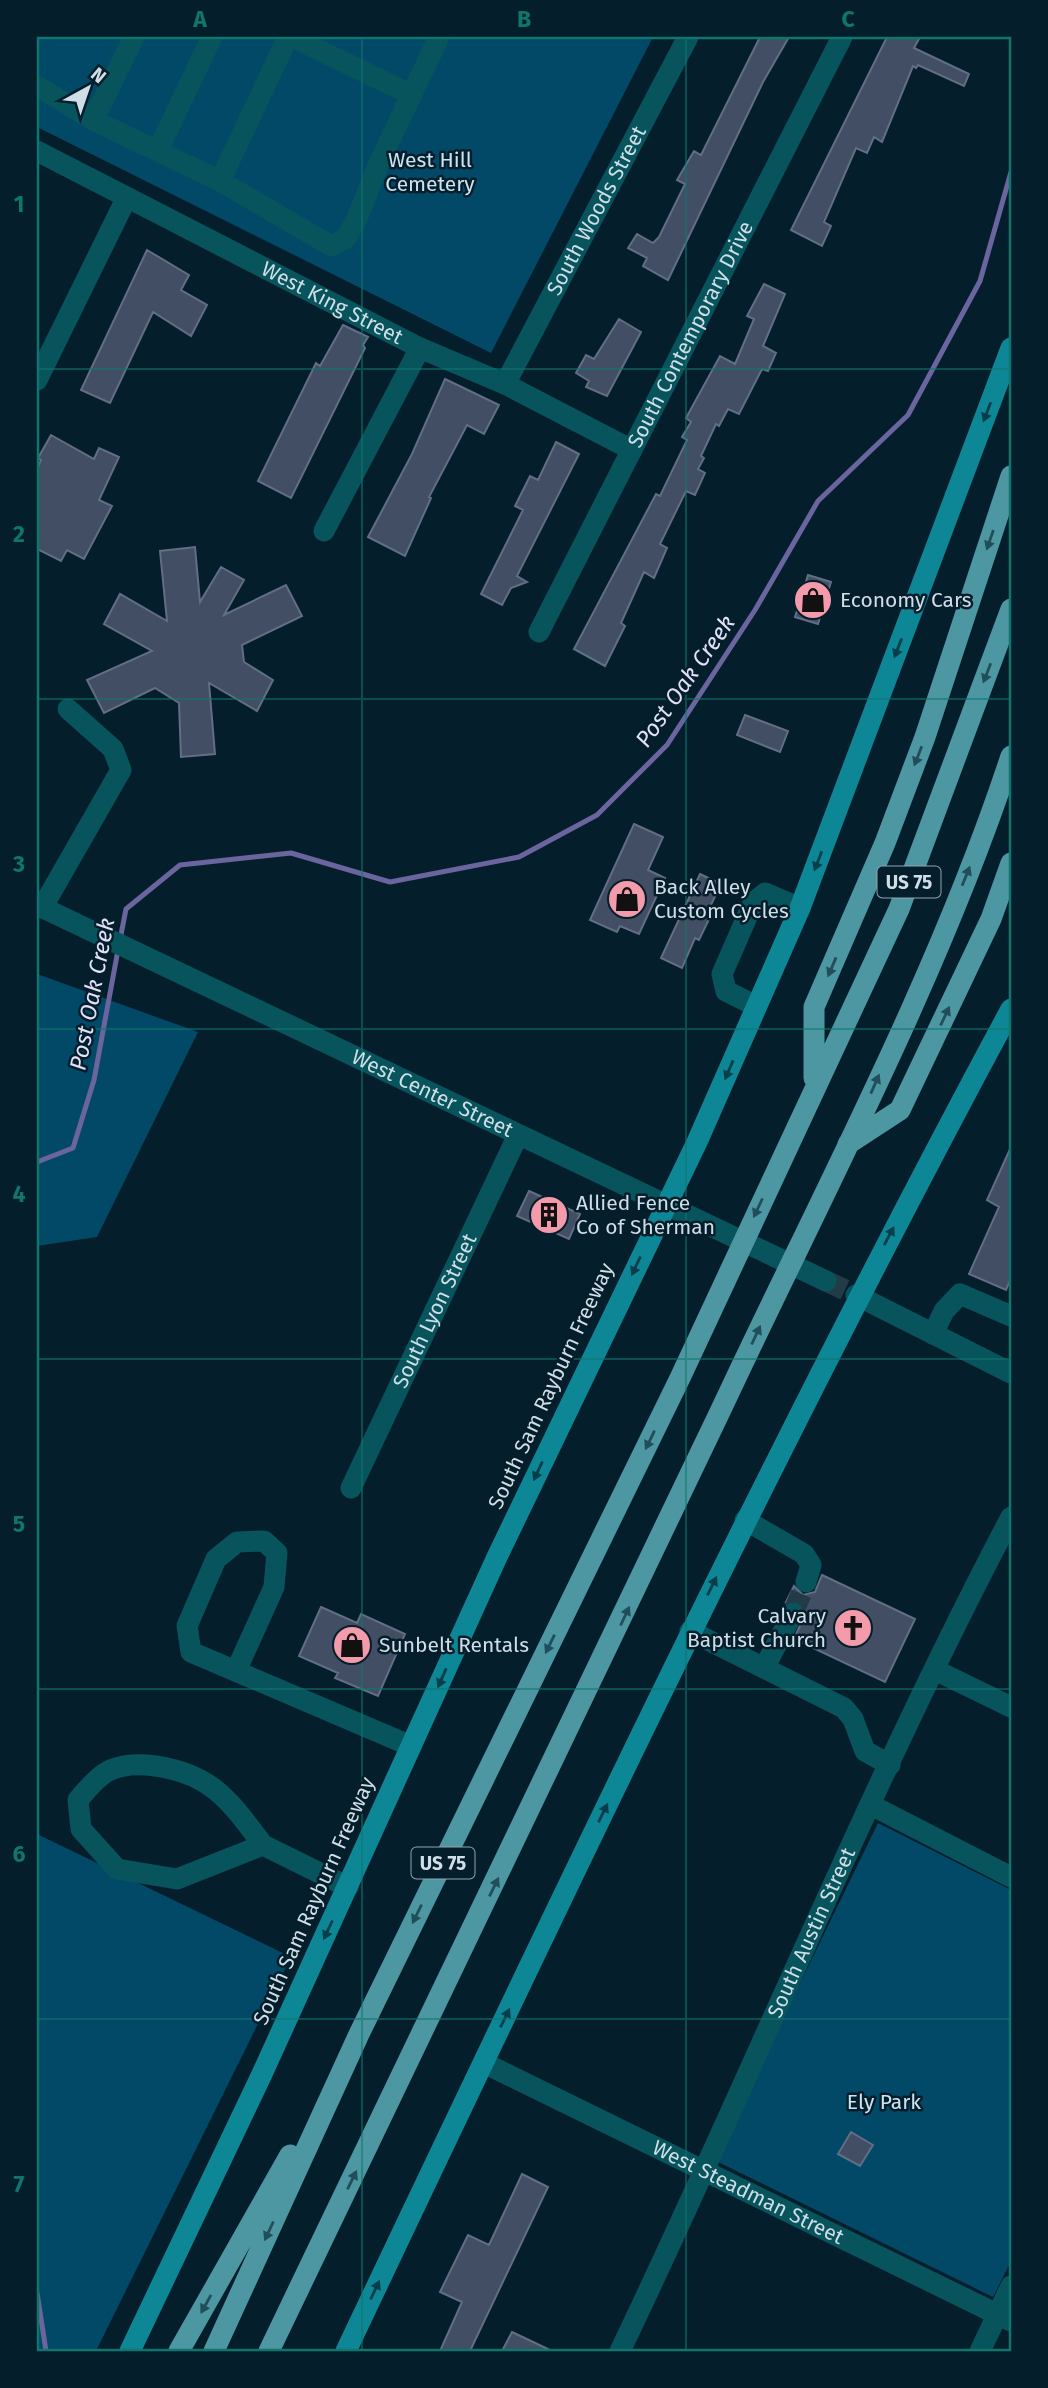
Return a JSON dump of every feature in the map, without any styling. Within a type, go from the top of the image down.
[{"type":"highway","points":[[814,1086],[814,1007],[925,737],[1011,475]]},
{"type":"highway","name":"US 75","points":[[214,2351],[360,2032],[680,1378],[814,1086],[899,909],[1011,609]]},
{"type":"highway","name":"US 75","points":[[269,2351],[598,1674],[848,1144],[937,947],[1011,756]]},
{"type":"highway","points":[[848,1144],[900,1111],[991,919],[1011,863]]},
{"type":"highway","points":[[179,2351],[360,2032]]},
{"type":"highway","points":[[282,2351],[331,2223]]},
{"type":"main road","name":"South Sam Rayburn Freeway","points":[[130,2351],[665,1204],[697,1142],[800,908],[1011,348]]},
{"type":"main road","points":[[346,2351],[745,1520],[857,1296],[1011,1009]]},
{"type":"street","points":[[93,120],[134,37]]},
{"type":"street","points":[[158,150],[212,37]]},
{"type":"street","points":[[220,181],[290,37],[412,96]]},
{"type":"street","points":[[37,86],[93,120],[220,181],[331,246],[345,239],[356,221],[439,37]]},
{"type":"street","name":"South Woods Street","points":[[505,384],[688,37]]},
{"type":"street","name":"South Contemporary Drive","points":[[539,632],[842,37]]},
{"type":"street","name":"West King Street","points":[[37,151],[419,348],[505,384],[632,450]]},
{"type":"street","points":[[37,380],[126,199]]},
{"type":"street","points":[[324,531],[419,348]]},
{"type":"street","points":[[40,907],[121,770],[113,749],[68,709]]},
{"type":"street","points":[[756,1006],[726,991],[722,974],[753,903],[765,893],[800,908]]},
{"type":"street","name":"West Center Street","points":[[40,907],[827,1282]]},
{"type":"street","name":"South Lyon Street","points":[[351,1488],[518,1135]]},
{"type":"street","points":[[933,1334],[944,1311],[960,1294],[1011,1316]]},
{"type":"street","points":[[857,1296],[1011,1373]]},
{"type":"street","name":"South Austin Street","points":[[620,2351],[705,2174],[890,1765],[936,1670],[1004,1546],[1011,1517]]},
{"type":"street","points":[[745,1520],[804,1554],[811,1565],[806,1582]]},
{"type":"street","points":[[236,1671],[274,1587],[277,1553],[264,1541],[237,1542],[216,1559],[187,1626],[191,1653],[411,1746]]},
{"type":"street","points":[[764,1668],[793,1614]]},
{"type":"street","points":[[690,1631],[844,1708],[853,1719],[865,1751],[890,1765]]},
{"type":"street","points":[[936,1670],[1011,1707]]},
{"type":"street","points":[[263,1845],[177,1880],[117,1869],[81,1829],[78,1800],[102,1775],[129,1763],[169,1767],[196,1775],[233,1805],[263,1845],[348,1887]]},
{"type":"street","points":[[871,1805],[1011,1877]]},
{"type":"street","name":"West Steadman Street","points":[[484,2063],[705,2174],[1004,2318]]},
{"type":"street","points":[[980,2351],[1004,2318],[1011,2286]]},
{"type":"green space","name":"West Hill Cemetery","points":[[37,37],[653,37],[491,353],[37,127]]},
{"type":"green space","points":[[37,976],[198,1032],[97,1237],[37,1246]]},
{"type":"green space","name":"Ely Park","points":[[878,1823],[1011,1890],[1011,2261],[993,2297],[714,2160]]},
{"type":"green space","points":[[37,1834],[291,1957],[96,2351],[37,2351]]},
{"type":"building","points":[[760,37],[789,37],[763,82],[668,280],[643,266],[647,258],[628,248],[637,234],[653,243],[659,237],[685,184],[677,180],[694,151],[701,155]]},
{"type":"building","points":[[887,37],[920,37],[914,48],[969,74],[964,86],[918,65],[916,68],[913,66],[882,142],[874,137],[867,153],[856,148],[824,222],[831,226],[822,246],[791,230]]},
{"type":"building","points":[[147,250],[189,275],[181,290],[207,305],[191,336],[153,312],[110,403],[81,390]]},
{"type":"building","points":[[764,284],[785,294],[763,346],[776,353],[768,371],[762,369],[739,414],[728,409],[719,426],[716,424],[701,456],[704,458],[698,469],[705,473],[695,495],[686,491],[660,544],[667,548],[654,578],[644,572],[621,623],[625,626],[605,666],[574,649],[656,494],[660,496],[687,440],[682,437],[691,422],[686,418],[720,356],[735,364],[754,319],[747,316]]},
{"type":"building","points":[[619,319],[641,332],[607,396],[586,387],[589,381],[576,373],[586,355],[594,359]]},
{"type":"building","points":[[343,325],[368,337],[363,345],[365,348],[291,498],[258,481],[316,363],[320,366]]},
{"type":"building","points":[[445,379],[499,405],[484,434],[467,425],[429,497],[431,498],[405,556],[368,537],[412,454]]},
{"type":"building","points":[[51,435],[94,459],[99,448],[119,457],[99,500],[112,506],[84,559],[67,550],[61,561],[37,549],[37,469],[41,460],[38,458]]},
{"type":"building","points":[[556,442],[579,454],[517,576],[527,582],[511,588],[502,605],[481,594],[523,510],[515,506],[530,476],[538,480]]},
{"type":"building","points":[[195,547],[200,602],[221,567],[244,580],[224,615],[286,585],[302,616],[242,645],[244,662],[273,680],[257,711],[209,683],[215,754],[181,757],[179,703],[155,688],[104,713],[87,680],[152,651],[104,624],[120,594],[167,621],[160,551]]},
{"type":"building","name":"Economy Cars","points":[[808,575],[831,582],[818,624],[795,617]]},
{"type":"building","points":[[745,715],[788,731],[780,752],[737,735]]},
{"type":"building","name":"Back Alley Custom Cycles","points":[[634,824],[663,837],[648,870],[665,878],[639,934],[620,926],[617,932],[590,920]]},
{"type":"building","points":[[700,874],[721,884],[708,911],[712,913],[699,940],[695,938],[682,968],[661,958]]},
{"type":"building","points":[[1011,1147],[1011,1278],[1006,1290],[969,1274],[999,1207],[987,1200]]},
{"type":"building","name":"Allied Fence Co of Sherman","points":[[529,1191],[580,1214],[569,1239],[517,1216]]},
{"type":"building","name":"Calvary Baptist Church","points":[[822,1575],[915,1619],[885,1682],[794,1639],[806,1612],[798,1601],[786,1602],[794,1586],[803,1595],[815,1592]]},
{"type":"building","name":"Sunbelt Rentals","points":[[321,1607],[357,1623],[361,1614],[405,1634],[378,1696],[335,1678],[338,1673],[299,1656]]},
{"type":"building","points":[[851,2132],[873,2145],[860,2166],[838,2154]]},
{"type":"building","points":[[522,2174],[548,2187],[470,2351],[440,2351],[462,2302],[440,2292],[468,2235],[489,2245]]},
{"type":"building","points":[[512,2332],[552,2351],[502,2351]]},
{"type":"waterway","name":"Post Oak Creek","points":[[120,940],[126,909],[180,865],[291,853],[390,882],[519,857],[597,815],[667,745],[755,610],[818,501],[908,415],[980,281],[1011,172]]},
{"type":"waterway","name":"Post Oak Creek","points":[[37,1162],[73,1148],[94,1080],[118,950]]},
{"type":"waterway","name":"Post Oak Creek","points":[[37,2293],[46,2351]]},
{"type":"tunnel","points":[[826,1281],[856,1295]]},
{"type":"tunnel","points":[[793,1613],[806,1582]]},
{"type":"place","name":"Economy Cars","points":[[813,600]]},
{"type":"place","name":"Back Alley Custom Cycles","points":[[627,899]]},
{"type":"place","name":"Allied Fence Co of Sherman","points":[[549,1215]]},
{"type":"place","name":"Calvary Baptist Church","points":[[853,1628]]},
{"type":"place","name":"Sunbelt Rentals","points":[[352,1645]]}]
